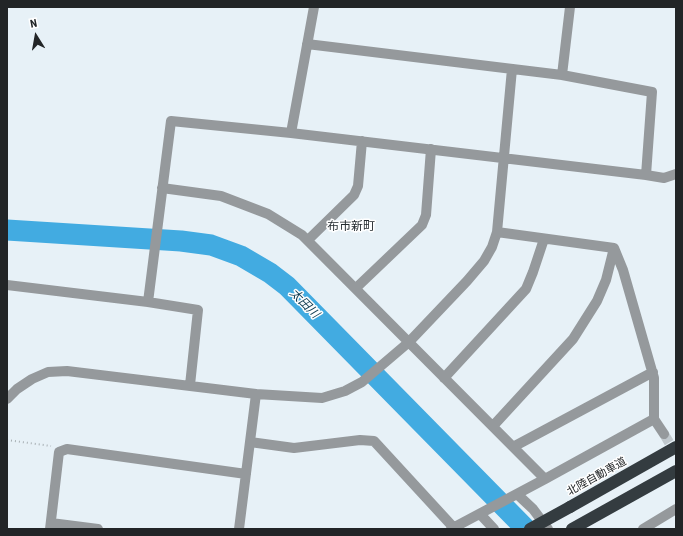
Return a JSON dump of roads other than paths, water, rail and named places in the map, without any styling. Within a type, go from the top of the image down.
[{"type":"highway","name":"北陸自動車道","points":[[530,529],[676,447]]},
{"type":"highway","points":[[576,527],[676,471]]},
{"type":"street","points":[[291,133],[314,7]]},
{"type":"street","points":[[562,75],[570,7]]},
{"type":"street","points":[[307,44],[562,75],[652,92],[646,175]]},
{"type":"street","points":[[7,399],[17,389],[32,379],[48,372],[67,371],[256,394],[322,398],[345,391],[362,382],[409,342],[467,281],[484,261],[492,247],[497,232],[512,69]]},
{"type":"street","points":[[148,302],[171,121],[362,141],[664,178],[676,174]]},
{"type":"street","points":[[308,240],[354,195],[358,186],[362,141]]},
{"type":"street","points":[[356,288],[422,226],[426,215],[431,150]]},
{"type":"street","points":[[162,188],[221,196],[268,214],[302,235],[545,479]]},
{"type":"street","points":[[497,232],[614,248]]},
{"type":"street","points":[[444,378],[526,289],[544,239]]},
{"type":"street","points":[[614,248],[623,270],[653,372],[654,419],[664,434]]},
{"type":"street","points":[[493,426],[573,339],[597,301],[606,280],[614,248]]},
{"type":"street","points":[[7,285],[148,302],[198,310],[190,386]]},
{"type":"street","points":[[513,447],[653,372]]},
{"type":"street","points":[[239,529],[256,394]]},
{"type":"street","points":[[250,442],[294,448],[360,440],[374,441],[453,528],[654,419]]},
{"type":"street","points":[[98,529],[50,526],[59,452],[68,449],[246,474]]},
{"type":"street","points":[[517,494],[533,509],[548,529]]},
{"type":"street","points":[[642,529],[676,509]]},
{"type":"street","points":[[480,514],[494,529]]},
{"type":"waterway","name":"太田川","points":[[7,230],[181,241],[211,245],[241,256],[270,273],[287,286],[526,529]]},
{"type":"tunnel","points":[[664,434],[676,454]]},
{"type":"district","name":"布市新町","points":[[351,227]]}]
